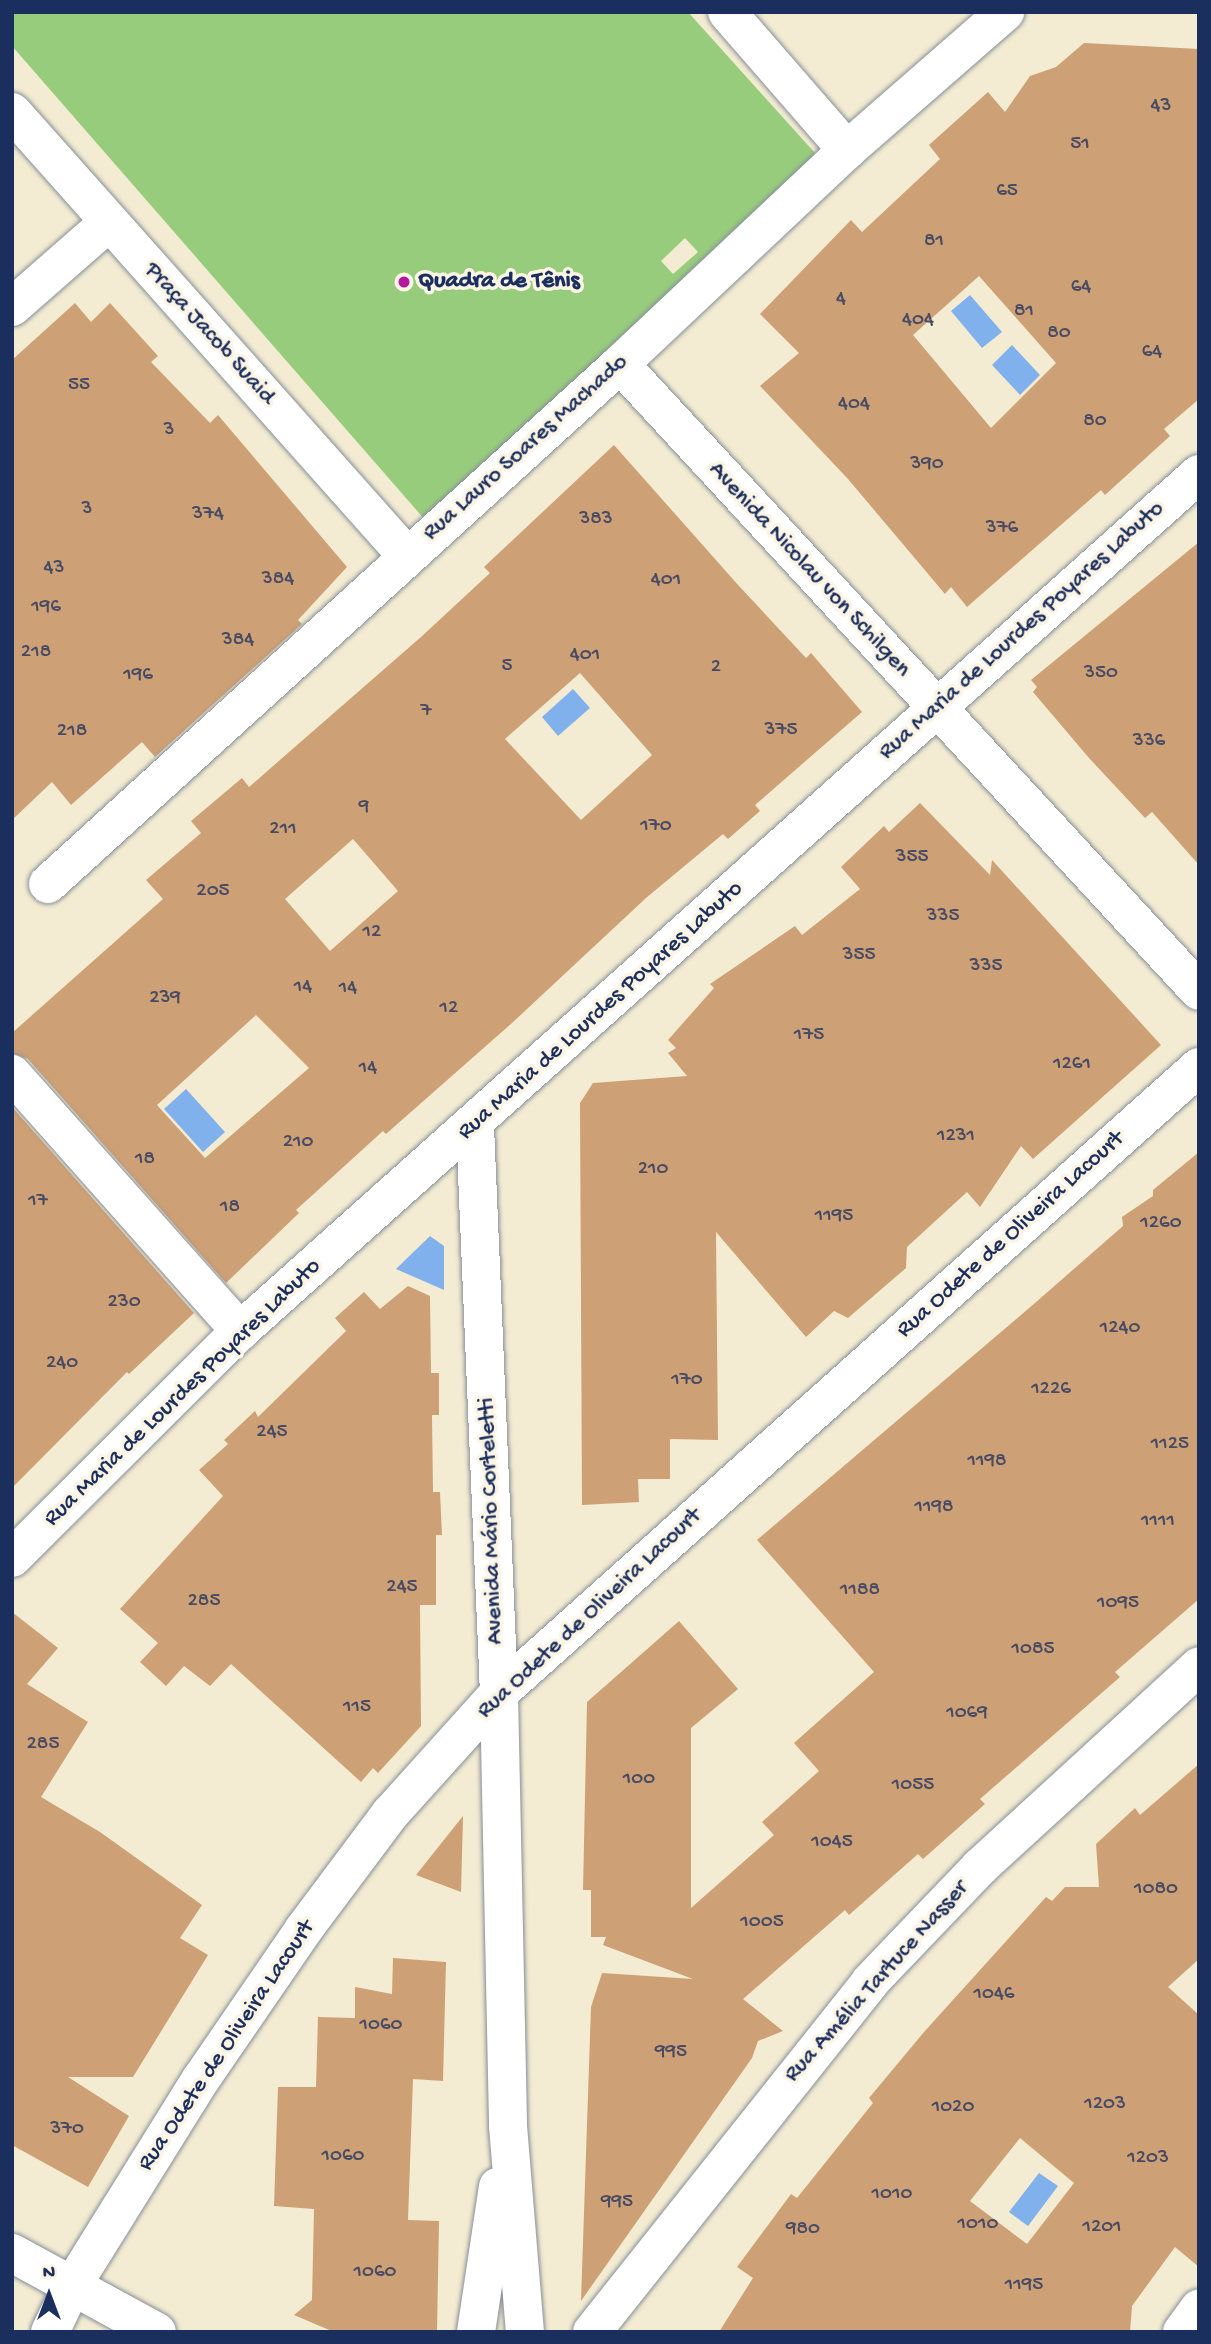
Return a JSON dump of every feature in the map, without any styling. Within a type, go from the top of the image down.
[{"type":"street","points":[[727,12],[847,150]]},
{"type":"street","name":"Rua Lauro Soares Machado","points":[[48,884],[620,364],[847,150],[1005,12]]},
{"type":"street","name":"Praça Jacob Suaid","points":[[12,112],[407,556]]},
{"type":"street","points":[[12,307],[109,222]]},
{"type":"street","name":"Avenida Nicolau von Schilgen","points":[[620,364],[1199,991]]},
{"type":"street","name":"Rua Maria de Lourdes Poyares Labuto","points":[[12,1558],[240,1331],[475,1126],[935,708],[1199,474]]},
{"type":"street","name":"Rua Odete de Oliveira Lacourt","points":[[50,2332],[72,2286],[201,2079],[304,1928],[390,1814],[499,1693],[1199,1067]]},
{"type":"street","points":[[12,1074],[240,1331]]},
{"type":"street","name":"Avenida Mário Corteletti","points":[[475,1126],[499,1693],[508,2126],[525,2332]]},
{"type":"street","name":"Rua Amélia Tartuce Nasser","points":[[592,2332],[870,1982],[980,1867],[1199,1666]]},
{"type":"street","name":"Avenida Mário Corteletti","points":[[476,2332],[508,2126]]},
{"type":"street","points":[[12,2253],[157,2332]]},
{"type":"street","points":[[1182,2332],[1199,2309]]},
{"type":"green space","points":[[12,12],[688,12],[824,163],[426,521],[12,46]],"holes":[[[685,238],[698,252],[673,274],[661,261]]]},
{"type":"water","points":[[970,295],[1002,332],[982,348],[951,311]]},
{"type":"water","points":[[1012,345],[1040,375],[1020,395],[992,365]]},
{"type":"water","points":[[573,689],[590,708],[558,736],[542,717]]},
{"type":"water","points":[[186,1089],[225,1132],[203,1152],[164,1109]]},
{"type":"water","points":[[430,1236],[444,1246],[444,1290],[396,1269]]},
{"type":"water","points":[[1039,2173],[1058,2186],[1028,2226],[1009,2212]]},
{"type":"building","points":[[1084,43],[1199,49],[1199,399],[1164,429],[1170,436],[1105,495],[1101,490],[967,607],[951,587],[945,594],[848,479],[760,386],[799,353],[760,314],[851,220],[862,232],[940,159],[929,145],[988,92],[1005,112],[1030,76],[1056,67]],"holes":[[[979,276],[1056,363],[991,428],[913,335]]]},
{"type":"building","points":[[75,303],[91,322],[110,303],[158,356],[151,362],[210,423],[218,415],[347,567],[298,620],[302,624],[155,757],[142,742],[71,805],[52,782],[12,820],[12,360]]},
{"type":"building","points":[[614,445],[739,586],[806,658],[811,653],[862,712],[755,805],[760,811],[728,839],[723,834],[646,898],[512,1023],[386,1134],[383,1131],[296,1210],[299,1213],[226,1283],[28,1059],[12,1053],[12,1033],[163,899],[146,880],[201,833],[191,821],[242,778],[249,787],[490,573],[484,567]],"holes":[[[580,673],[652,755],[581,820],[505,739]],[[353,839],[398,891],[330,951],[285,899]],[[256,1015],[309,1068],[205,1158],[157,1105]]]},
{"type":"building","points":[[1199,542],[1199,865],[1152,812],[1145,818],[1089,758],[1033,692],[1037,687],[1031,680]]},
{"type":"building","points":[[920,803],[990,875],[992,860],[1161,1045],[1033,1159],[1021,1146],[980,1207],[967,1192],[907,1247],[906,1268],[848,1318],[834,1311],[806,1337],[716,1232],[718,1440],[670,1439],[670,1479],[638,1479],[639,1502],[582,1505],[580,1103],[593,1083],[687,1076],[668,1053],[676,1048],[668,1040],[714,988],[710,984],[795,926],[802,935],[860,889],[841,867],[884,826],[889,832]]},
{"type":"building","points":[[12,1107],[194,1313],[129,1374],[127,1372],[12,1488]]},
{"type":"building","points":[[1199,1152],[1199,1599],[1115,1672],[1120,1677],[980,1799],[985,1804],[923,1859],[918,1854],[849,1915],[845,1910],[743,1999],[783,2031],[758,2041],[752,2058],[581,2301],[591,2007],[602,1973],[693,1979],[603,1945],[606,1937],[591,1937],[591,1890],[583,1890],[587,1702],[679,1621],[738,1689],[691,1728],[691,1908],[774,1835],[762,1822],[819,1771],[794,1743],[874,1672],[757,1540],[1123,1226],[1122,1217],[1153,1196],[1153,1190]]},
{"type":"building","points":[[408,1286],[430,1296],[431,1373],[439,1373],[439,1415],[432,1415],[433,1492],[440,1492],[442,1535],[436,1535],[436,1605],[420,1605],[421,1726],[378,1773],[373,1768],[361,1782],[231,1664],[210,1686],[184,1666],[166,1686],[140,1662],[158,1643],[120,1609],[223,1496],[199,1470],[228,1444],[224,1440],[255,1411],[258,1417],[346,1331],[335,1318],[364,1292],[380,1309]]},
{"type":"building","points":[[12,1612],[58,1648],[27,1684],[88,1722],[41,1797],[100,1832],[202,1905],[180,1938],[208,1955],[133,2077],[68,2077],[129,2116],[88,2187],[12,2145]]},
{"type":"building","points":[[1199,1764],[1199,1959],[1168,1987],[1199,2015],[1199,2267],[1175,2247],[1132,2306],[1130,2332],[719,2332],[753,2278],[737,2267],[791,2194],[797,2198],[873,2103],[869,2098],[924,2032],[1046,1897],[1052,1901],[1065,1887],[1099,1887],[1096,1844],[1135,1808],[1140,1815]],"holes":[[[1020,2138],[1074,2183],[1027,2244],[970,2201]]]},
{"type":"building","points":[[463,1816],[461,1892],[416,1875]]},
{"type":"building","points":[[393,1958],[446,1962],[443,2081],[413,2079],[408,2220],[439,2221],[437,2332],[334,2332],[294,2315],[312,2300],[314,2209],[274,2206],[278,2087],[316,2087],[318,2017],[355,2018],[355,1987],[392,1994]]},
{"type":"place","name":"Quadra de Tênis","points":[[404,282]]}]
